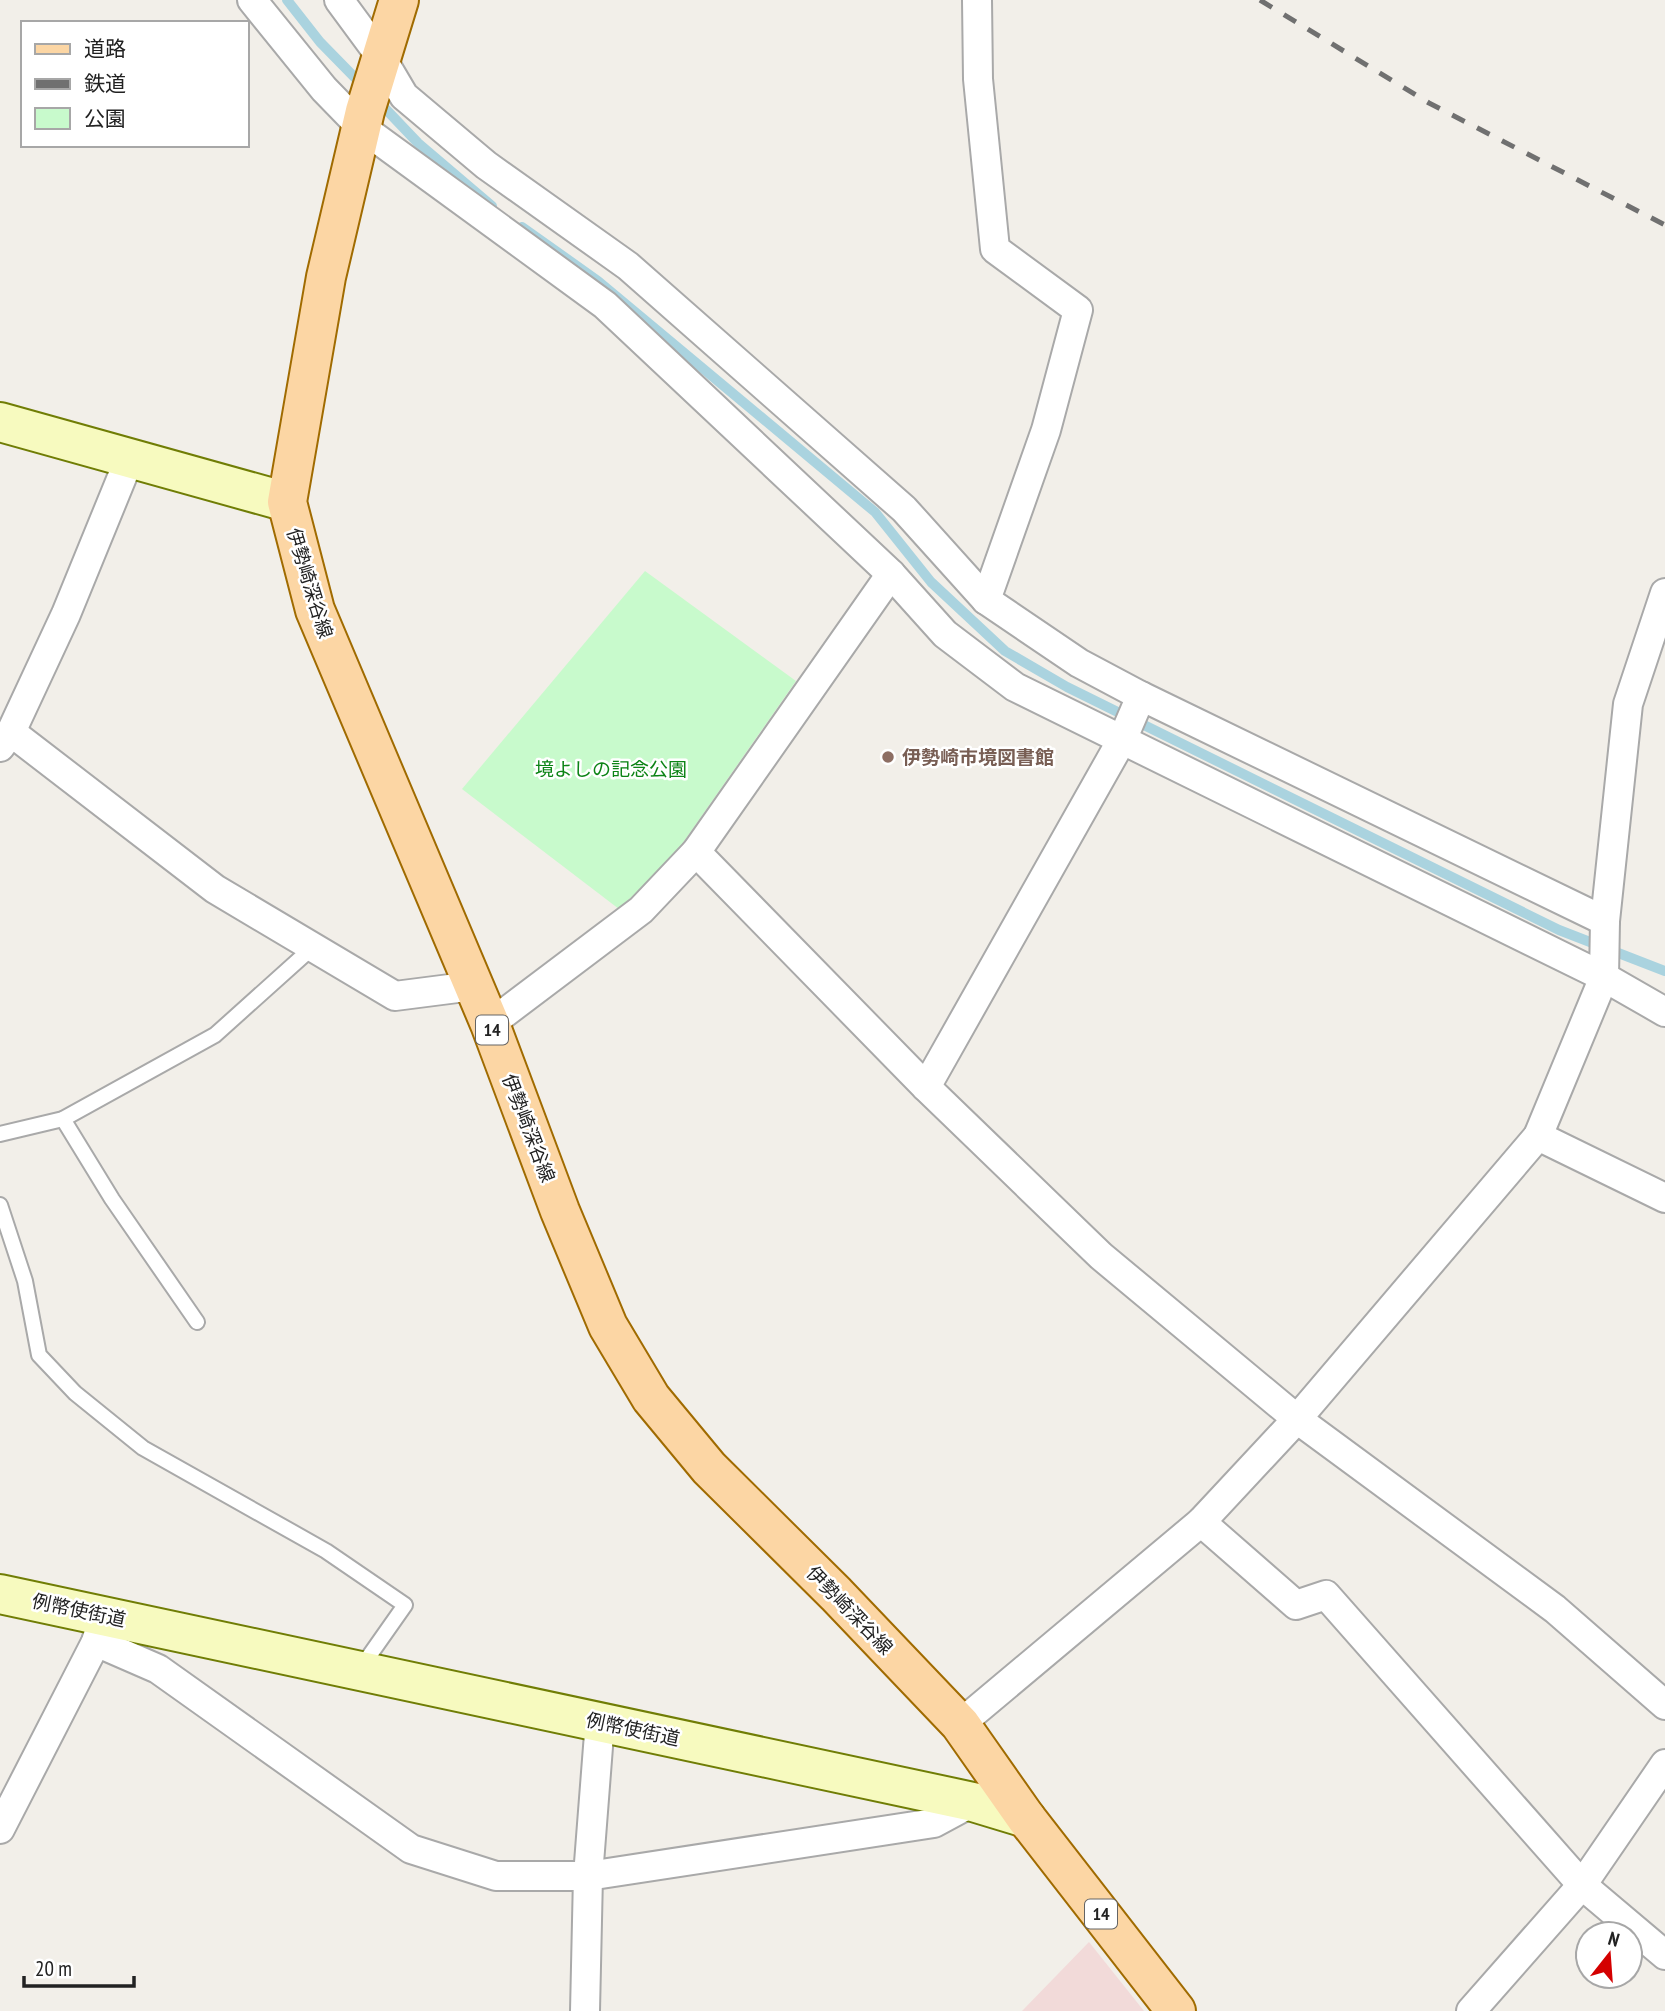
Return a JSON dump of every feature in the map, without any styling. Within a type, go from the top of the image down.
[{"type":"main road","name":"14","points":[[363,119],[399,0]]},
{"type":"main road","name":"伊勢崎深谷線","points":[[363,119],[326,277],[287,502],[315,610],[490,1024],[560,1211],[608,1326],[651,1398],[709,1468],[836,1594],[960,1724],[1026,1818]]},
{"type":"main road","points":[[0,422],[287,502]]},
{"type":"main road","name":"例幣使街道","points":[[0,1594],[100,1629],[359,1670],[973,1802],[1026,1818]]},
{"type":"main road","name":"14","points":[[1026,1818],[1177,2011]]},
{"type":"street","points":[[252,0],[324,89],[605,305],[891,574],[945,634],[1015,687],[1604,977],[1665,1012]]},
{"type":"street","points":[[339,0],[379,65],[404,96],[486,165],[628,266],[904,509],[986,600],[1079,663],[1142,696],[1605,921]]},
{"type":"street","points":[[977,0],[978,79],[995,249],[1077,310],[1046,430],[986,600]]},
{"type":"street","points":[[129,460],[66,614],[5,740],[215,890],[395,996],[473,986]]},
{"type":"street","points":[[490,1024],[641,910],[696,852],[891,574]]},
{"type":"street","points":[[960,1724],[1201,1522],[1297,1419],[1538,1136],[1604,977],[1605,921],[1628,704],[1665,593]]},
{"type":"street","points":[[926,1087],[1123,738],[1142,696]]},
{"type":"street","points":[[696,852],[926,1087],[1101,1256],[1297,1419],[1555,1609],[1665,1705]]},
{"type":"street","points":[[1538,1136],[1665,1198]]},
{"type":"street","points":[[1201,1522],[1296,1605],[1326,1595],[1581,1885],[1665,1955]]},
{"type":"street","points":[[0,1829],[100,1629],[411,1849],[496,1876],[588,1876],[934,1823],[973,1802]]},
{"type":"street","points":[[585,2011],[588,1876],[600,1721]]},
{"type":"street","points":[[1471,2011],[1581,1885],[1665,1764]]},
{"type":"lane","points":[[0,1134],[63,1119],[215,1035],[313,947]]},
{"type":"lane","points":[[63,1119],[112,1199],[197,1322]]},
{"type":"lane","points":[[0,1205],[25,1280],[39,1355],[75,1393],[143,1448],[326,1551],[405,1605],[359,1670]]},
{"type":"shaded area","points":[[1089,1942],[1144,2011],[1022,2011]]},
{"type":"green space","name":"境よしの記念公園","points":[[645,571],[796,681],[673,857],[619,909],[462,789]]},
{"type":"waterway","points":[[287,0],[320,42],[364,87]]},
{"type":"waterway","points":[[378,101],[418,143],[492,206]]},
{"type":"waterway","points":[[522,227],[598,281],[875,512],[931,582],[1005,651],[1067,687],[1559,930],[1665,971]]},
{"type":"railway","points":[[1260,0],[1429,103],[1665,225]]},
{"type":"place","name":"伊勢崎市境図書館","points":[[888,757]]}]
